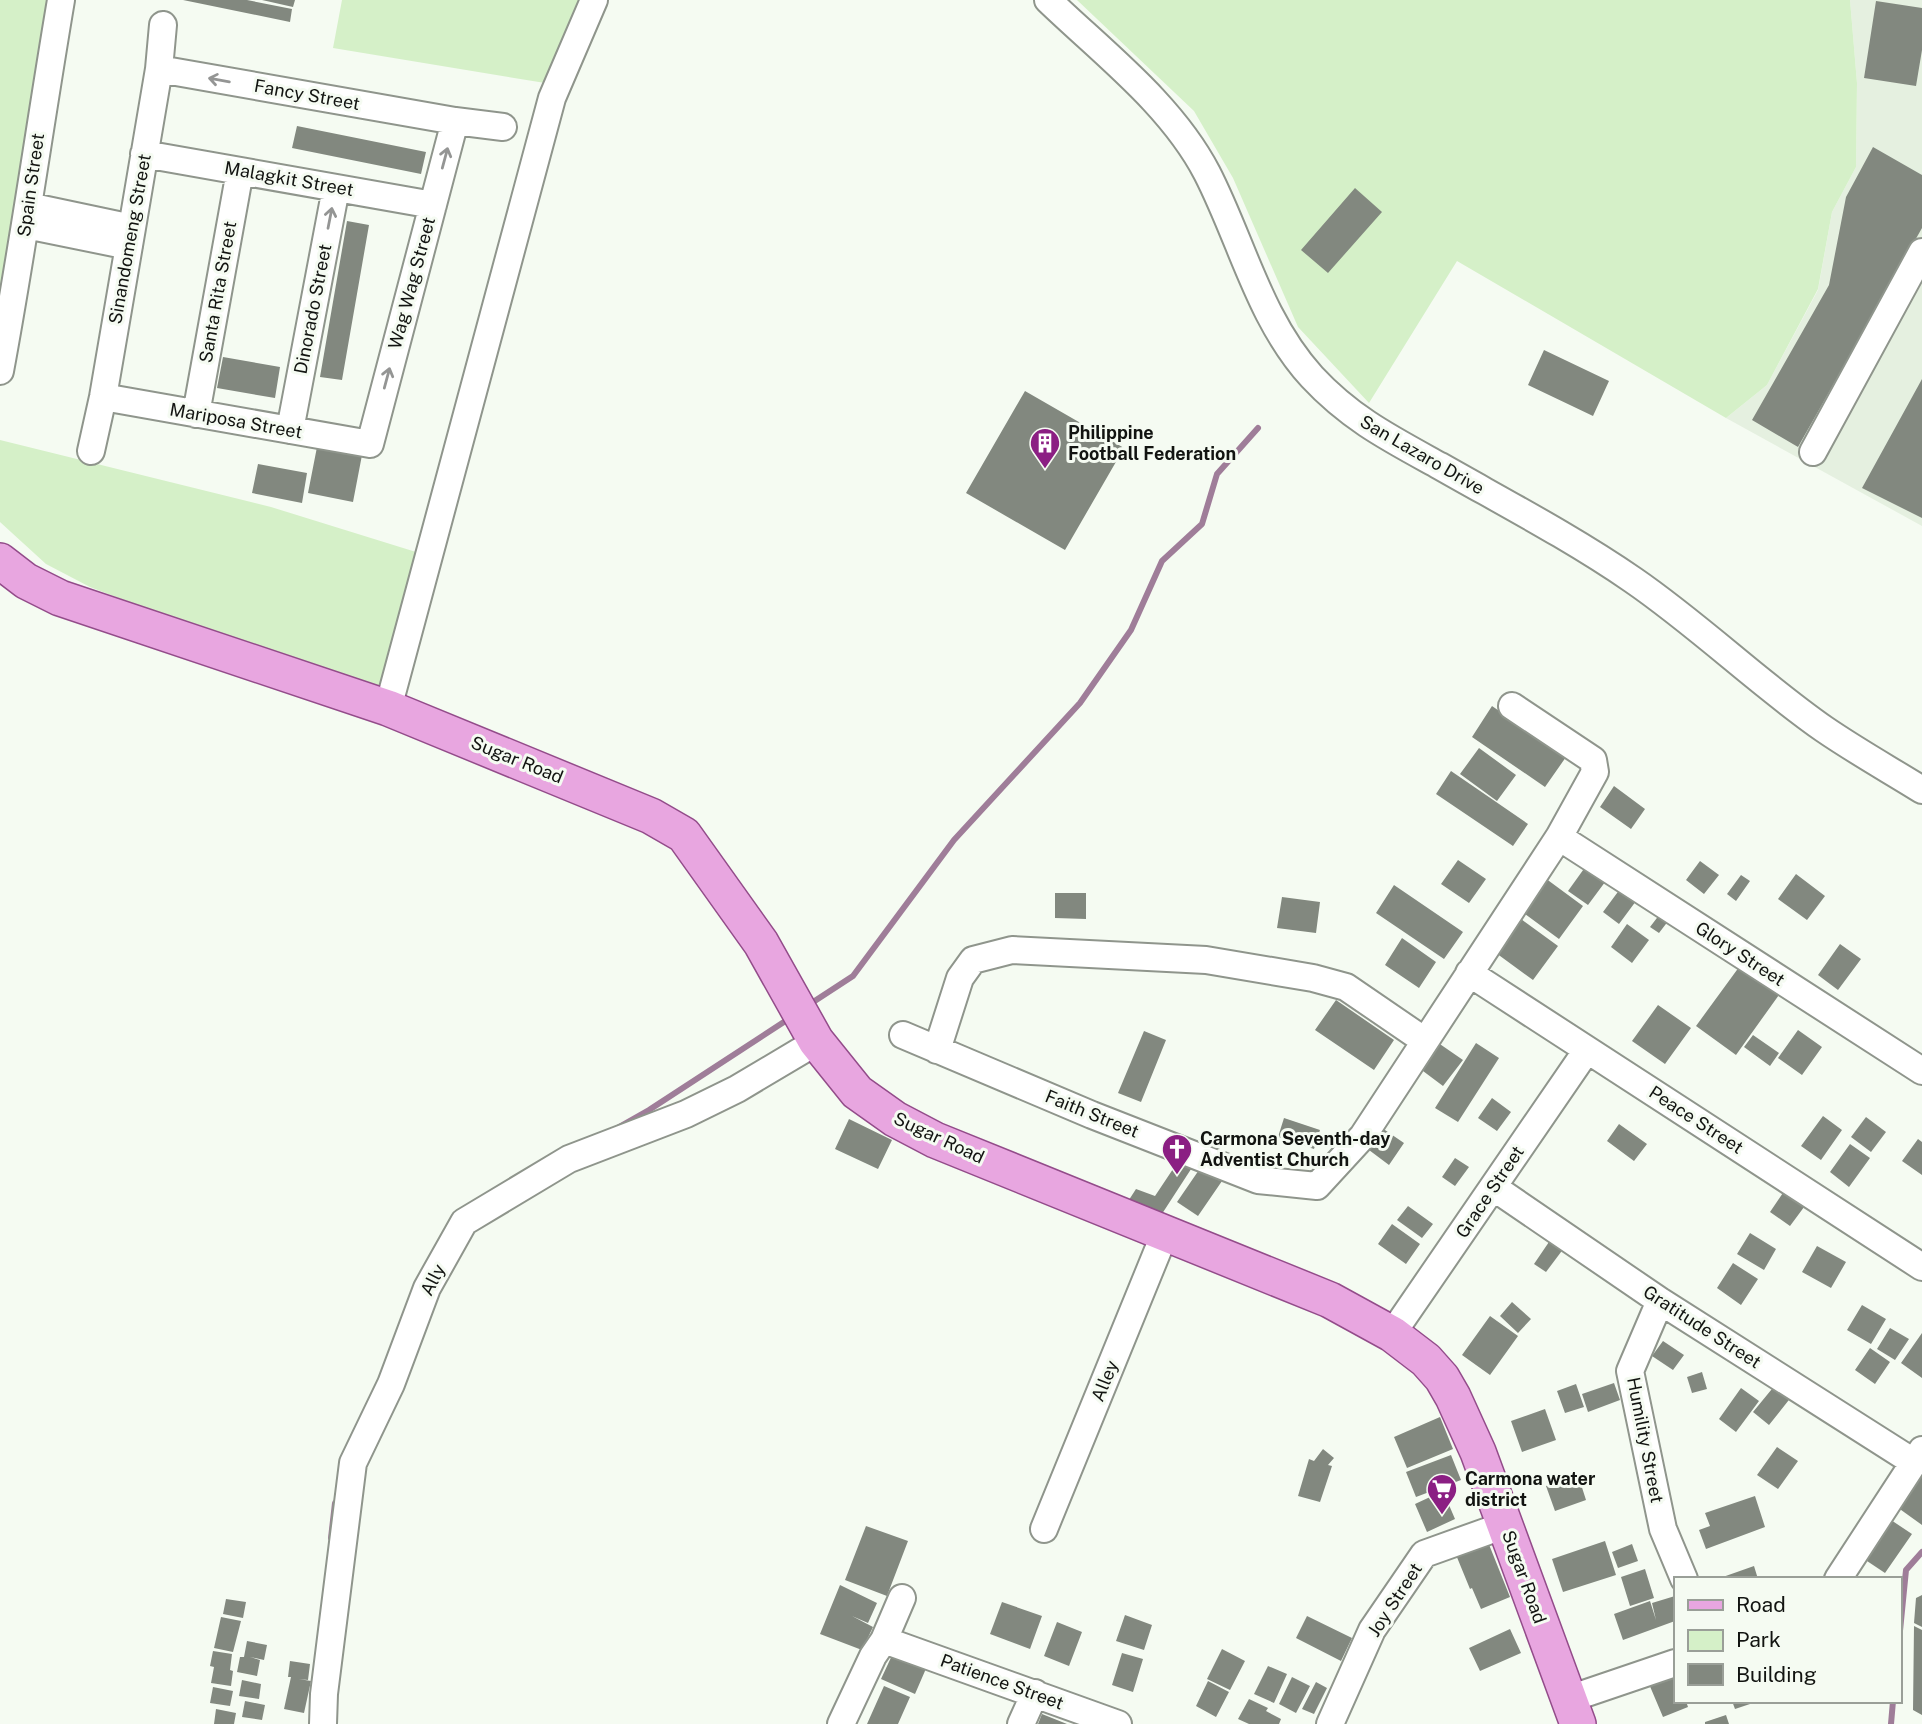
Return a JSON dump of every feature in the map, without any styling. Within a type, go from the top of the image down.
[{"type":"main road","name":"Sugar Road","points":[[0,561],[26,581],[60,598],[388,708],[650,816],[684,835],[761,943],[816,1041],[857,1092],[895,1119],[935,1140],[1330,1300],[1392,1334],[1426,1360],[1443,1378],[1454,1397],[1478,1452],[1573,1711]]},
{"type":"street","name":"Spain Street","points":[[0,370],[39,218],[61,0]]},
{"type":"street","points":[[388,708],[552,98],[594,0]]},
{"type":"street","name":"San Lazaro Drive","points":[[1048,0],[1157,103],[1186,140],[1206,172],[1265,307],[1283,340],[1337,404],[1370,428],[1576,544],[1633,580],[1824,729],[1922,790]]},
{"type":"street","name":"Sinandomeng Street","points":[[91,451],[131,237],[159,69],[163,25]]},
{"type":"street","name":"Fancy Street","points":[[159,69],[503,127]]},
{"type":"street","name":"Wag Wag Street","points":[[370,444],[455,121]]},
{"type":"street","name":"Malagkit Street","points":[[144,154],[433,205]]},
{"type":"street","name":"Santa Rita Street","points":[[195,414],[240,171]]},
{"type":"street","name":"Dinorado Street","points":[[290,430],[335,188]]},
{"type":"street","points":[[39,218],[131,237]]},
{"type":"street","points":[[1813,452],[1922,251]]},
{"type":"street","name":"Mariposa Street","points":[[103,397],[370,444]]},
{"type":"street","name":"Faith Street","points":[[903,1035],[1092,1115],[1258,1180],[1317,1186],[1363,1136],[1559,837],[1595,772],[1593,760],[1512,706]]},
{"type":"street","name":"Glory Street","points":[[1559,837],[1922,1072]]},
{"type":"street","points":[[937,1050],[960,978],[973,960],[1012,950],[1206,960],[1313,978],[1346,987],[1425,1041]]},
{"type":"street","name":"Peace Street","points":[[1469,973],[1922,1267]]},
{"type":"street","name":"Ally","points":[[323,1724],[324,1694],[353,1463],[391,1384],[427,1288],[464,1222],[569,1159],[686,1114],[737,1089],[816,1041]]},
{"type":"street","name":"Grace Street","points":[[1392,1334],[1587,1050]]},
{"type":"street","name":"Gratitude Street","points":[[1493,1187],[1660,1301],[1918,1456]]},
{"type":"street","name":"Alley","points":[[1044,1529],[1165,1233]]},
{"type":"street","name":"Humility Street","points":[[1660,1301],[1630,1371],[1663,1529],[1684,1577]]},
{"type":"street","points":[[1839,1577],[1918,1456]]},
{"type":"street","name":"Joy Street","points":[[1330,1724],[1372,1630],[1424,1554],[1505,1525]]},
{"type":"street","points":[[841,1724],[873,1656],[884,1640],[902,1598]]},
{"type":"street","name":"Patience Street","points":[[884,1640],[1118,1724]]},
{"type":"street","points":[[1573,1711],[1674,1664]]},
{"type":"street","points":[[1021,1724],[1035,1693]]},
{"type":"shaded area","points":[[1850,0],[1922,0],[1922,526],[1726,418],[1767,385],[1818,290],[1832,212],[1856,167],[1857,83]]},
{"type":"green space","points":[[0,0],[53,0],[0,313]]},
{"type":"green space","points":[[342,0],[583,0],[545,83],[333,48]]},
{"type":"green space","points":[[1077,0],[1850,0],[1857,83],[1856,167],[1832,212],[1818,289],[1767,385],[1726,418],[1457,261],[1369,403],[1298,327],[1233,178],[1194,111]]},
{"type":"green space","points":[[0,440],[271,507],[416,552],[376,697],[90,587],[46,564],[0,522]]},
{"type":"building","points":[[183,0],[247,0],[292,9],[290,22]]},
{"type":"building","points":[[262,0],[295,0],[293,7]]},
{"type":"building","points":[[1876,1],[1922,8],[1922,50],[1916,86],[1864,78]]},
{"type":"building","points":[[297,126],[426,152],[421,174],[292,148]]},
{"type":"building","points":[[1873,147],[1922,175],[1922,228],[1798,447],[1752,420],[1829,285],[1846,197]]},
{"type":"building","points":[[1355,188],[1382,212],[1328,273],[1301,250]]},
{"type":"building","points":[[347,221],[369,225],[342,380],[320,377]]},
{"type":"building","points":[[1544,350],[1609,381],[1593,416],[1528,385]]},
{"type":"building","points":[[223,357],[280,367],[275,398],[217,388]]},
{"type":"building","points":[[1922,379],[1922,518],[1862,488]]},
{"type":"building","name":"Philippine Football Federation","points":[[1025,391],[1124,448],[1065,550],[966,493]]},
{"type":"building","points":[[317,447],[362,455],[353,502],[308,493]]},
{"type":"building","points":[[258,464],[307,473],[302,503],[252,493]]},
{"type":"building","points":[[1492,706],[1566,757],[1545,787],[1472,737]]},
{"type":"building","points":[[1479,748],[1516,775],[1497,801],[1460,774]]},
{"type":"building","points":[[1451,771],[1528,824],[1513,846],[1436,794]]},
{"type":"building","points":[[1614,786],[1645,809],[1631,829],[1600,807]]},
{"type":"building","points":[[1591,859],[1611,874],[1588,905],[1568,891]]},
{"type":"building","points":[[1458,860],[1486,879],[1469,903],[1441,884]]},
{"type":"building","points":[[1700,861],[1719,875],[1704,894],[1686,880]]},
{"type":"building","points":[[1796,874],[1825,896],[1807,920],[1778,899]]},
{"type":"building","points":[[1741,875],[1750,881],[1736,901],[1727,894]]},
{"type":"building","points":[[1545,878],[1583,906],[1559,939],[1521,911]]},
{"type":"building","points":[[1394,885],[1463,932],[1444,959],[1376,913]]},
{"type":"building","points":[[1623,885],[1639,897],[1619,924],[1603,912]]},
{"type":"building","points":[[1055,893],[1086,893],[1086,919],[1055,918]]},
{"type":"building","points":[[1282,897],[1320,902],[1316,933],[1277,928]]},
{"type":"building","points":[[1663,910],[1672,916],[1659,933],[1650,927]]},
{"type":"building","points":[[1521,919],[1558,946],[1533,980],[1496,953]]},
{"type":"building","points":[[1627,924],[1649,940],[1632,963],[1611,947]]},
{"type":"building","points":[[1402,938],[1436,962],[1419,988],[1385,965]]},
{"type":"building","points":[[1840,944],[1861,959],[1838,990],[1818,975]]},
{"type":"building","points":[[1742,963],[1781,992],[1736,1055],[1696,1026]]},
{"type":"building","points":[[1336,1000],[1394,1040],[1374,1070],[1315,1030]]},
{"type":"building","points":[[1658,1005],[1691,1028],[1665,1064],[1632,1041]]},
{"type":"building","points":[[1798,1030],[1822,1047],[1802,1075],[1778,1058]]},
{"type":"building","points":[[1144,1031],[1166,1040],[1141,1102],[1118,1093]]},
{"type":"building","points":[[1753,1035],[1779,1053],[1770,1066],[1744,1047]]},
{"type":"building","points":[[1434,1040],[1463,1060],[1443,1086],[1415,1065]]},
{"type":"building","points":[[1476,1043],[1499,1058],[1458,1122],[1435,1108]]},
{"type":"building","points":[[1492,1098],[1511,1112],[1497,1131],[1478,1118]]},
{"type":"building","points":[[1823,1116],[1842,1130],[1821,1160],[1801,1146]]},
{"type":"building","points":[[1866,1117],[1886,1132],[1871,1152],[1851,1137]]},
{"type":"building","points":[[1284,1118],[1320,1130],[1314,1149],[1278,1137]]},
{"type":"building","points":[[849,1119],[892,1140],[878,1169],[835,1149]]},
{"type":"building","points":[[1619,1124],[1647,1144],[1634,1161],[1607,1141]]},
{"type":"building","points":[[1379,1126],[1404,1143],[1389,1165],[1365,1147]]},
{"type":"building","points":[[1918,1139],[1922,1142],[1922,1175],[1902,1161]]},
{"type":"building","points":[[1850,1144],[1870,1158],[1849,1187],[1830,1172]]},
{"type":"building","name":"Carmona Seventh-day Adventist Church","points":[[1181,1157],[1195,1163],[1158,1220],[1125,1206],[1136,1189],[1155,1196]]},
{"type":"building","points":[[1455,1158],[1469,1167],[1455,1186],[1442,1177]]},
{"type":"building","points":[[1201,1167],[1222,1181],[1198,1216],[1177,1202]]},
{"type":"building","points":[[1789,1184],[1810,1199],[1790,1226],[1770,1212]]},
{"type":"building","points":[[1408,1206],[1433,1224],[1422,1238],[1397,1220]]},
{"type":"building","points":[[1392,1224],[1420,1244],[1406,1264],[1378,1244]]},
{"type":"building","points":[[1750,1233],[1776,1249],[1764,1270],[1737,1254]]},
{"type":"building","points":[[1551,1239],[1564,1248],[1546,1272],[1534,1264]]},
{"type":"building","points":[[1817,1246],[1846,1262],[1831,1288],[1802,1272]]},
{"type":"building","points":[[1733,1263],[1758,1279],[1741,1305],[1717,1288]]},
{"type":"building","points":[[1512,1302],[1531,1319],[1518,1333],[1500,1316]]},
{"type":"building","points":[[1862,1305],[1886,1319],[1871,1344],[1847,1330]]},
{"type":"building","points":[[1490,1316],[1518,1336],[1490,1375],[1462,1355]]},
{"type":"building","points":[[1890,1328],[1909,1339],[1895,1360],[1877,1349]]},
{"type":"building","points":[[1922,1333],[1922,1378],[1901,1363]]},
{"type":"building","points":[[1663,1341],[1684,1355],[1673,1370],[1652,1356]]},
{"type":"building","points":[[1870,1348],[1890,1362],[1875,1384],[1855,1370]]},
{"type":"building","points":[[1702,1372],[1707,1389],[1692,1393],[1687,1377]]},
{"type":"building","points":[[1614,1383],[1620,1400],[1588,1412],[1582,1394]]},
{"type":"building","points":[[1576,1384],[1584,1407],[1565,1413],[1557,1391]]},
{"type":"building","points":[[1776,1384],[1792,1396],[1769,1425],[1753,1412]]},
{"type":"building","points":[[1741,1388],[1759,1401],[1736,1432],[1719,1419]]},
{"type":"building","points":[[1545,1409],[1556,1440],[1522,1452],[1511,1421]]},
{"type":"building","points":[[1440,1417],[1453,1449],[1407,1468],[1394,1437]]},
{"type":"building","points":[[1777,1447],[1798,1461],[1778,1489],[1757,1475]]},
{"type":"building","points":[[1323,1449],[1334,1458],[1328,1465],[1332,1466],[1320,1502],[1298,1496],[1309,1459],[1314,1461]]},
{"type":"building","points":[[1451,1455],[1461,1480],[1416,1497],[1406,1472]]},
{"type":"building","points":[[1922,1462],[1922,1525],[1890,1502]]},
{"type":"building","points":[[1578,1475],[1586,1500],[1555,1511],[1546,1486]]},
{"type":"building","points":[[1443,1491],[1455,1519],[1427,1532],[1415,1504]]},
{"type":"building","points":[[1755,1496],[1765,1527],[1706,1549],[1699,1530],[1710,1526],[1705,1513]]},
{"type":"building","points":[[1885,1516],[1912,1534],[1885,1573],[1858,1555]]},
{"type":"building","points":[[866,1526],[908,1541],[887,1596],[845,1580]]},
{"type":"building","points":[[1486,1537],[1510,1597],[1481,1609],[1454,1550]]},
{"type":"building","points":[[1605,1541],[1616,1575],[1563,1592],[1552,1559]]},
{"type":"building","points":[[1632,1544],[1638,1561],[1618,1568],[1612,1552]]},
{"type":"building","points":[[1754,1566],[1757,1577],[1723,1577]]},
{"type":"building","points":[[1645,1569],[1654,1598],[1630,1606],[1621,1577]]},
{"type":"building","points":[[840,1585],[877,1603],[868,1623],[852,1616],[873,1627],[862,1650],[820,1634]]},
{"type":"building","points":[[1922,1595],[1922,1627],[1914,1623],[1916,1598]]},
{"type":"building","points":[[1674,1596],[1674,1621],[1623,1640],[1614,1614],[1650,1601],[1656,1620],[1652,1603]]},
{"type":"building","points":[[226,1599],[246,1602],[243,1618],[223,1614]]},
{"type":"building","points":[[1002,1602],[1042,1616],[1030,1649],[990,1634]]},
{"type":"building","points":[[1125,1615],[1152,1625],[1144,1650],[1116,1641]]},
{"type":"building","points":[[1307,1616],[1352,1638],[1341,1661],[1296,1638]]},
{"type":"building","points":[[221,1617],[241,1621],[233,1652],[214,1648]]},
{"type":"building","points":[[1057,1622],[1082,1632],[1069,1666],[1044,1656]]},
{"type":"building","points":[[1914,1626],[1922,1630],[1922,1715],[1913,1710]]},
{"type":"building","points":[[1510,1629],[1521,1653],[1480,1671],[1469,1648]]},
{"type":"building","points":[[247,1641],[267,1645],[264,1660],[250,1657],[260,1660],[257,1676],[237,1672]]},
{"type":"building","points":[[895,1649],[928,1664],[915,1694],[881,1679]]},
{"type":"building","points":[[1222,1649],[1245,1661],[1230,1690],[1207,1679]]},
{"type":"building","points":[[213,1651],[232,1654],[231,1686],[211,1683]]},
{"type":"building","points":[[1122,1653],[1143,1659],[1133,1692],[1112,1685]]},
{"type":"building","points":[[290,1661],[310,1664],[308,1680],[299,1679],[311,1681],[304,1713],[284,1709],[291,1677],[288,1677]]},
{"type":"building","points":[[1268,1666],[1287,1674],[1274,1703],[1254,1694]]},
{"type":"building","points":[[1674,1674],[1674,1703],[1687,1703],[1688,1707],[1663,1717],[1649,1684]]},
{"type":"building","points":[[1292,1677],[1310,1686],[1296,1713],[1279,1704]]},
{"type":"building","points":[[242,1680],[261,1684],[259,1699],[239,1696]]},
{"type":"building","points":[[1208,1681],[1229,1692],[1216,1717],[1196,1706]]},
{"type":"building","points":[[1316,1682],[1327,1688],[1314,1714],[1302,1709]]},
{"type":"building","points":[[884,1686],[910,1697],[898,1724],[867,1724]]},
{"type":"building","points":[[213,1687],[233,1691],[230,1706],[210,1703]]},
{"type":"building","points":[[1249,1699],[1268,1708],[1266,1711],[1281,1719],[1279,1724],[1249,1724],[1238,1719]]},
{"type":"building","points":[[245,1701],[265,1705],[262,1720],[242,1717]]},
{"type":"building","points":[[1733,1703],[1753,1703],[1735,1709]]},
{"type":"building","points":[[216,1709],[236,1713],[234,1724],[214,1724]]},
{"type":"building","points":[[1042,1714],[1067,1724],[1038,1724]]},
{"type":"building","points":[[1726,1715],[1729,1724],[1705,1724],[1705,1722]]},
{"type":"waterway","points":[[807,1006],[853,976],[954,840],[1080,703],[1131,630],[1162,561],[1202,524],[1217,474],[1258,428]]},
{"type":"waterway","points":[[619,1127],[790,1018]]},
{"type":"waterway","points":[[331,1538],[335,1503]]},
{"type":"waterway","points":[[1901,1621],[1906,1570],[1922,1552]]},
{"type":"waterway","points":[[1891,1724],[1893,1703]]},
{"type":"place","name":"Philippine Football Federation","points":[[1045,470]]},
{"type":"place","name":"Carmona Seventh-day Adventist Church","points":[[1177,1176]]},
{"type":"place","name":"Carmona water district","points":[[1442,1516]]}]
